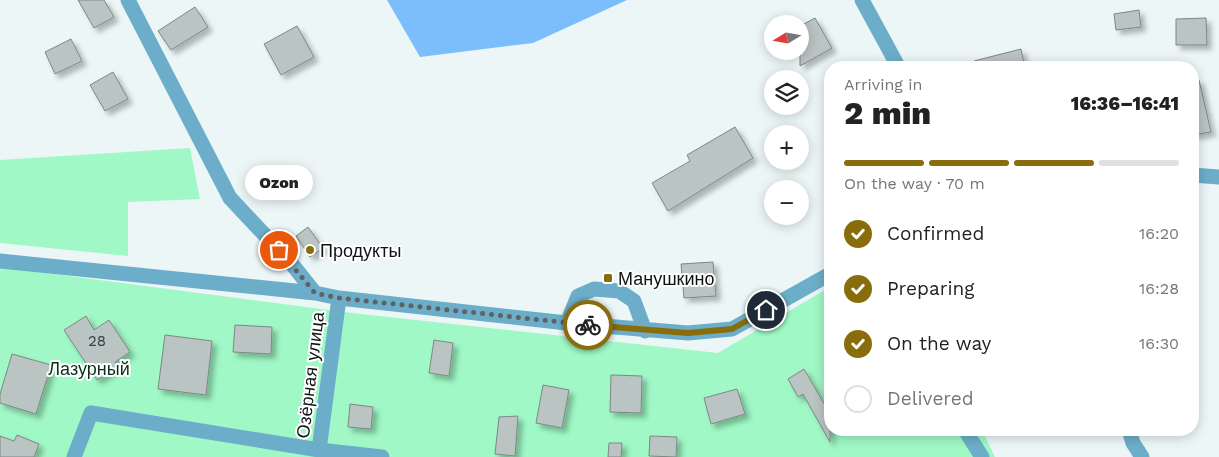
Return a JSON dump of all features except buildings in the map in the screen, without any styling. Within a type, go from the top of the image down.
[{"type":"street","points":[[128,0],[230,198],[291,262],[315,293]]},
{"type":"street","points":[[862,0],[895,61]]},
{"type":"street","points":[[1199,176],[1219,178]]},
{"type":"street","points":[[0,261],[315,293],[339,298],[567,323],[688,333],[732,329],[824,277]]},
{"type":"street","points":[[567,323],[578,296],[594,288],[619,291],[634,301],[646,330]]},
{"type":"street","name":"Озёрная улица","points":[[321,453],[339,298]]},
{"type":"street","points":[[74,457],[91,413],[321,453],[382,457]]},
{"type":"street","points":[[969,436],[982,457]]},
{"type":"street","points":[[1131,436],[1142,457]]},
{"type":"green space","points":[[190,148],[200,199],[128,202],[128,256],[0,243],[0,160]]},
{"type":"green space","name":"Лазурный","points":[[0,267],[352,313],[718,353],[824,291],[824,436],[985,436],[995,457],[0,457]]},
{"type":"water","points":[[387,0],[627,0],[533,43],[420,57]]},
{"type":"way so far","points":[[279,250],[315,293],[339,298],[588,325]]},
{"type":"place","name":"Ozon","points":[[279,250]]},
{"type":"place","name":"Продукты","points":[[310,250]]},
{"type":"place","name":"Манушкино","points":[[608,278]]},
{"type":"route","points":[[588,325],[688,333],[732,329],[766,310]]}]
